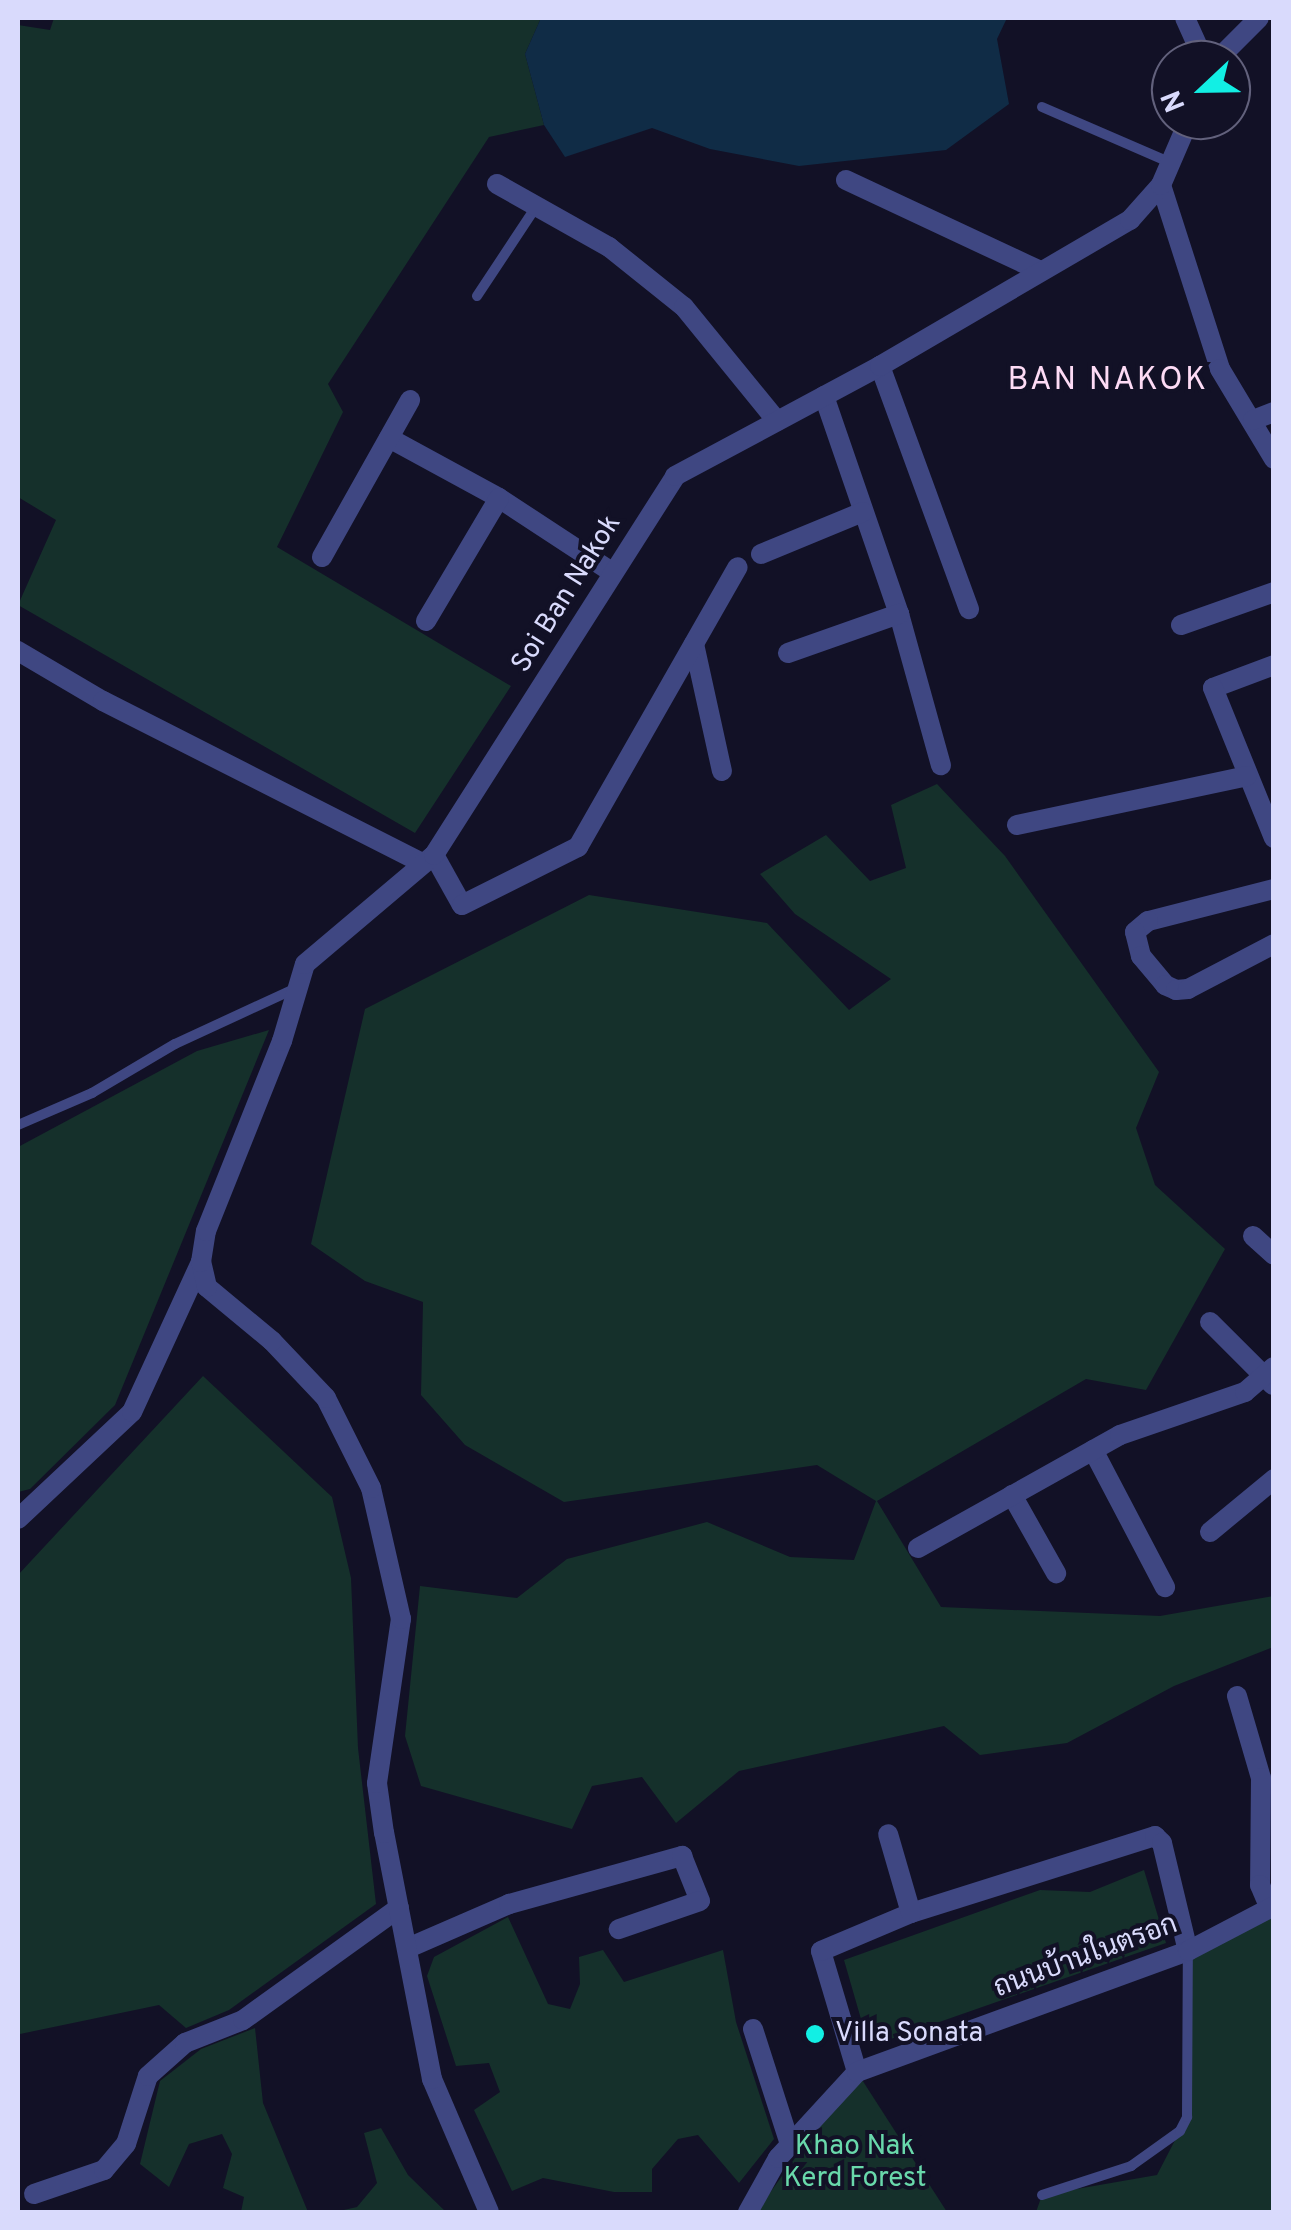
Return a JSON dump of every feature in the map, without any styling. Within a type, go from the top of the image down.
[{"type":"street","points":[[1236,40],[1258,18]]},
{"type":"street","name":"Soi Ban Nakok","points":[[18,1519],[132,1412],[201,1262],[206,1231],[282,1041],[305,964],[428,859],[674,476],[880,366],[1038,270],[1130,220],[1160,185],[1179,140]]},
{"type":"street","points":[[846,180],[1038,270]]},
{"type":"street","points":[[497,184],[609,247],[684,307],[777,421]]},
{"type":"street","points":[[1160,185],[1220,369],[1274,459]]},
{"type":"street","points":[[880,366],[969,609]]},
{"type":"street","points":[[824,396],[899,614],[941,765]]},
{"type":"street","points":[[322,557],[410,400]]},
{"type":"street","points":[[1253,420],[1274,412]]},
{"type":"street","points":[[388,438],[499,498],[613,573]]},
{"type":"street","points":[[426,621],[499,498]]},
{"type":"street","points":[[761,554],[863,512]]},
{"type":"street","points":[[18,652],[103,700],[428,859],[462,905],[578,847],[738,567]]},
{"type":"street","points":[[1182,625],[1274,592]]},
{"type":"street","points":[[788,653],[899,614]]},
{"type":"street","points":[[694,644],[722,771]]},
{"type":"street","points":[[1271,826],[1213,688],[1274,665]]},
{"type":"street","points":[[1017,826],[1248,776]]},
{"type":"street","points":[[1274,889],[1148,921],[1134,932],[1141,956],[1165,985],[1176,990],[1188,989],[1274,944]]},
{"type":"street","points":[[1253,1236],[1274,1256]]},
{"type":"street","points":[[201,1262],[206,1288],[272,1342],[326,1398],[372,1488],[401,1619],[377,1783],[408,1948],[414,2002],[432,2078],[488,2212]]},
{"type":"street","points":[[918,1548],[1120,1435],[1245,1392],[1270,1376],[1210,1322]]},
{"type":"street","points":[[1092,1450],[1164,1587]]},
{"type":"street","points":[[1210,1532],[1271,1487]]},
{"type":"street","points":[[1012,1495],[1056,1573]]},
{"type":"street","points":[[1237,1696],[1262,1778],[1260,1885],[1272,1907]]},
{"type":"street","points":[[888,1834],[911,1913]]},
{"type":"street","points":[[857,2072],[821,1950],[911,1913],[1155,1836],[1162,1843],[1188,1951]]},
{"type":"street","points":[[408,1948],[509,1904],[682,1856],[700,1901],[620,1929]]},
{"type":"street","name":"ถนนบ้านในตรอก","points":[[748,2212],[790,2144],[857,2072],[1188,1951],[1272,1907]]},
{"type":"street","points":[[34,2194],[104,2170],[126,2144],[148,2076],[185,2044],[243,2020],[399,1908]]},
{"type":"street","points":[[752,2029],[790,2144]]},
{"type":"lane","points":[[1042,107],[1170,162]]},
{"type":"lane","points":[[478,296],[537,206]]},
{"type":"lane","points":[[18,1124],[92,1092],[175,1044],[297,988]]},
{"type":"lane","points":[[1042,2195],[1130,2166],[1180,2132],[1187,2117],[1188,1951]]},
{"type":"green space","points":[[54,18],[541,18],[525,54],[544,125],[489,137],[328,384],[343,412],[277,547],[511,686],[415,833],[18,605],[56,520],[18,497],[18,25],[50,30]]},
{"type":"green space","points":[[937,784],[1005,856],[1159,1072],[1136,1128],[1155,1185],[1225,1249],[1146,1390],[1086,1379],[877,1501],[941,1607],[1160,1616],[1273,1596],[1273,1647],[1174,1686],[1067,1743],[980,1755],[944,1726],[739,1771],[676,1823],[642,1777],[592,1786],[572,1829],[421,1786],[405,1736],[420,1586],[517,1598],[567,1559],[707,1522],[790,1557],[854,1560],[876,1501],[817,1465],[564,1502],[465,1445],[421,1395],[423,1302],[365,1281],[311,1244],[365,1009],[589,895],[767,923],[849,1010],[891,979],[795,914],[760,874],[826,835],[870,881],[906,868],[891,805]]},
{"type":"green space","points":[[269,1030],[115,1405],[30,1489],[18,1492],[18,1147],[197,1051]]},
{"type":"green space","points":[[203,1376],[332,1497],[351,1578],[358,1748],[376,1904],[229,2010],[186,2028],[159,2005],[20,2034],[18,1575]]},
{"type":"green space","points":[[1144,1870],[1166,1943],[885,2041],[865,2033],[844,1960],[1040,1890],[1090,1892]]},
{"type":"green space","points":[[1273,1914],[1273,2212],[1036,2212],[1042,2195],[1157,2175],[1187,2117],[1188,1951]]},
{"type":"green space","points":[[508,1917],[548,2004],[570,2009],[580,1984],[579,1957],[603,1950],[624,1982],[723,1950],[736,2022],[774,2139],[739,2183],[698,2135],[678,2139],[652,2169],[652,2192],[614,2192],[543,2178],[512,2191],[474,2110],[500,2092],[489,2063],[456,2066],[427,1976],[434,1957]]},
{"type":"green space","points":[[255,2028],[263,2103],[308,2212],[241,2212],[244,2197],[223,2188],[232,2154],[222,2134],[189,2144],[169,2187],[140,2164],[160,2081],[201,2049]]},
{"type":"green space","name":"Khao Nak Kerd Forest","points":[[857,2072],[947,2212],[756,2212]]},
{"type":"green space","points":[[381,2128],[408,2175],[446,2212],[335,2212],[357,2207],[377,2183],[364,2133]]},
{"type":"water","points":[[541,18],[1007,18],[997,39],[1009,104],[946,150],[799,166],[710,149],[652,128],[565,157],[544,125],[525,54]]},
{"type":"place","name":"Villa Sonata","points":[[815,2034]]},
{"type":"district","name":"BAN NAKOK","points":[[1108,381]]}]
